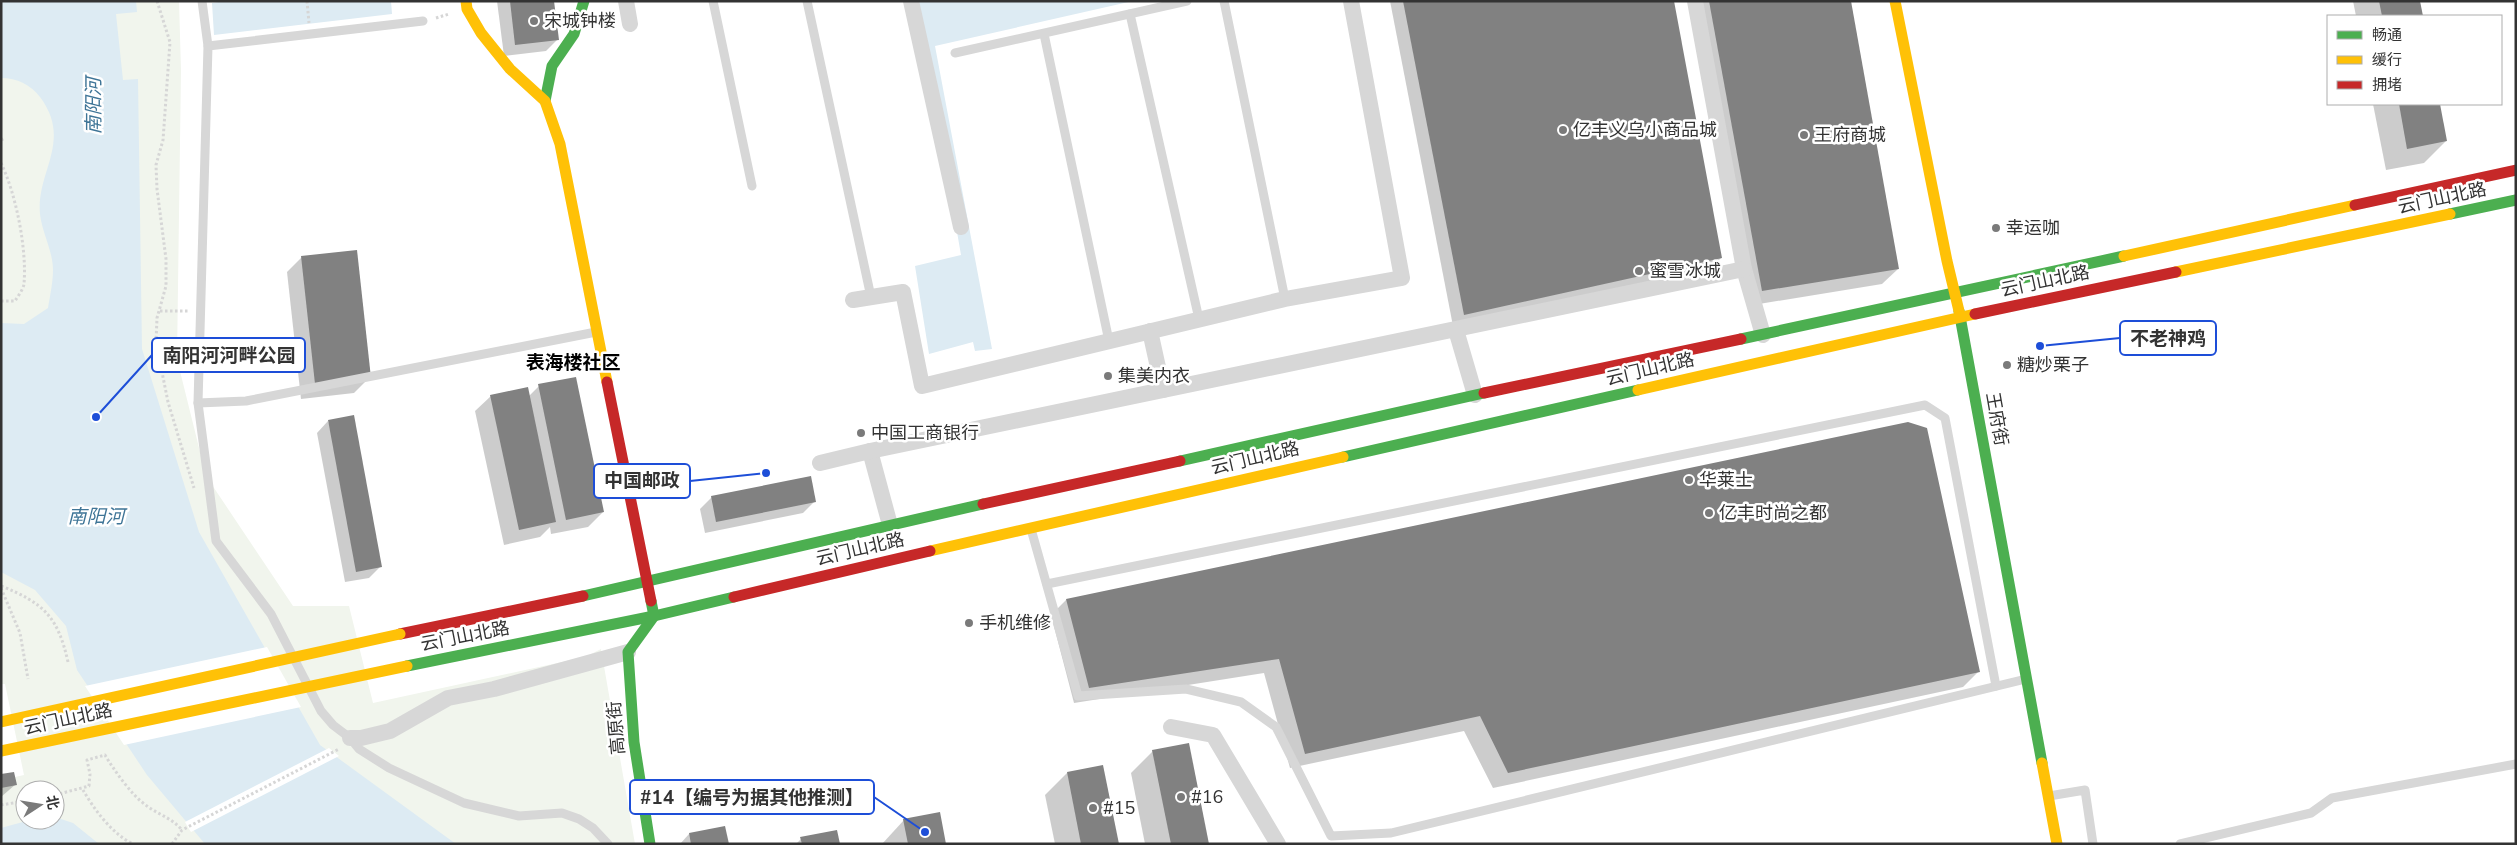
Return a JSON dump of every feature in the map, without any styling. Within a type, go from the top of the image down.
[{"type":"main road","points":[[584,1],[574,34],[552,66],[545,100],[560,144],[654,616],[628,652]]},
{"type":"main road","name":"王府街","points":[[1895,1],[1947,261],[1961,317],[2057,844]]},
{"type":"main road","points":[[466,5],[481,33],[505,62],[545,100]]},
{"type":"main road","name":"云门山北路","points":[[1,722],[400,634],[648,583],[890,525],[1475,395],[1763,335],[2516,170]]},
{"type":"main road","name":"云门山北路","points":[[1,751],[654,616],[1030,527],[1961,317],[2516,200]]},
{"type":"main road","name":"高原街","points":[[628,652],[634,742],[650,844]]},
{"type":"street","points":[[626,1],[630,24]]},
{"type":"street","points":[[911,1],[961,227]]},
{"type":"street","points":[[853,300],[904,292],[922,386],[1284,299],[1402,278],[1351,1]]},
{"type":"street","points":[[1695,1],[1744,269],[1763,335]]},
{"type":"street","points":[[820,464],[870,451],[1744,269]]},
{"type":"street","points":[[1456,330],[1475,395]]},
{"type":"street","points":[[1150,331],[1164,390]]},
{"type":"street","points":[[870,451],[890,525]]},
{"type":"street","points":[[344,744],[390,730],[448,698],[511,684],[628,652]]},
{"type":"street","points":[[1171,727],[1213,735],[1278,844]]},
{"type":"lane","points":[[202,1],[208,46],[198,403],[216,541],[271,614],[321,711],[344,744],[359,749],[377,762],[464,803],[519,816],[562,813],[579,819],[593,828],[608,844]]},
{"type":"lane","points":[[713,1],[752,186]]},
{"type":"lane","points":[[807,1],[871,297]]},
{"type":"lane","points":[[955,53],[1187,1]]},
{"type":"lane","points":[[1224,1],[1284,299]]},
{"type":"lane","points":[[1130,14],[1199,319]]},
{"type":"lane","points":[[208,46],[423,21]]},
{"type":"lane","points":[[1044,34],[1109,341]]},
{"type":"lane","points":[[198,403],[246,401],[597,332]]},
{"type":"lane","points":[[1046,584],[1925,405],[1946,418],[1996,686]]},
{"type":"lane","points":[[1030,527],[1078,696],[1186,689],[1242,702],[1276,727],[1331,836],[1391,833],[2026,679]]},
{"type":"lane","points":[[2180,844],[2311,813],[2332,798],[2516,764]]},
{"type":"lane","points":[[2048,796],[2085,790],[2093,844]]},
{"type":"path","points":[[157,1],[170,42],[163,140],[156,165],[157,189],[166,259],[166,286],[160,311],[156,342],[168,402],[195,490]]},
{"type":"path","points":[[307,1],[310,34]]},
{"type":"path","points":[[423,21],[466,5]]},
{"type":"path","points":[[1,163],[15,195],[23,259],[24,286],[14,301],[1,301]]},
{"type":"path","points":[[160,311],[200,311]]},
{"type":"path","points":[[1,587],[38,604],[58,627],[68,662]]},
{"type":"path","points":[[1,587],[20,633],[28,679]]},
{"type":"path","points":[[172,844],[182,830],[344,744]]},
{"type":"path","points":[[65,793],[83,790],[89,786],[87,760],[105,755],[117,775],[146,806],[174,821],[182,830]]},
{"type":"path","points":[[83,790],[93,807],[125,840],[133,844]]},
{"type":"path","points":[[1,805],[15,802]]},
{"type":"shaded area","points":[[1,1],[179,1],[181,70],[177,359],[206,476],[293,606],[349,606],[373,703],[585,657],[601,649],[635,844],[1,844],[1,780],[24,775],[5,684],[1,684]]},
{"type":"water","name":"南阳河","points":[[1,1],[136,1],[137,12],[116,14],[123,80],[138,79],[142,349],[199,532],[320,745],[456,844],[205,844],[147,775],[77,670],[66,626],[35,590],[1,572],[1,323],[24,324],[48,308],[53,263],[41,221],[40,199],[51,156],[53,128],[49,113],[40,97],[32,89],[13,79],[1,78]]},
{"type":"water","points":[[225,1],[391,1],[392,14],[214,35],[212,3]]},
{"type":"water","points":[[917,1],[1133,1],[935,46],[992,349],[975,351],[973,342],[929,354],[915,266],[961,255]]},
{"type":"water","points":[[65,820],[73,823],[99,844],[1,844],[1,828],[15,824],[15,830],[65,830]]},
{"type":"pier","points":[[267,647],[301,707],[124,745],[85,686]]},
{"type":"pier","points":[[329,748],[339,756],[191,832],[185,822]]},
{"type":"building","name":"宋城钟楼","points":[[510,1],[554,1],[559,40],[515,45]]},
{"type":"building","name":"亿丰义乌小商品城","points":[[1403,1],[1674,1],[1722,258],[1464,315]]},
{"type":"building","name":"王府商城","points":[[1709,1],[1851,1],[1899,269],[1762,291]]},
{"type":"building","points":[[2379,1],[2420,1],[2423,15],[2382,15]]},
{"type":"building","points":[[2399,105],[2440,105],[2447,141],[2407,149]]},
{"type":"building","points":[[357,250],[371,378],[315,384],[301,256]]},
{"type":"building","points":[[576,377],[604,512],[566,520],[538,384]]},
{"type":"building","points":[[528,387],[556,522],[519,530],[490,395]]},
{"type":"building","points":[[354,415],[382,567],[356,572],[328,420]]},
{"type":"building","name":"亿丰时尚之都","points":[[1908,422],[1927,428],[1980,672],[1508,773],[1480,716],[1305,754],[1279,659],[1089,688],[1066,599]]},
{"type":"building","points":[[811,476],[816,502],[716,522],[711,496]]},
{"type":"building","name":"#16","points":[[1189,743],[1209,844],[1171,844],[1152,750]]},
{"type":"building","name":"#15","points":[[1103,765],[1119,844],[1081,844],[1067,772]]},
{"type":"building","points":[[14,772],[15,785],[1,788],[1,774]]},
{"type":"building","points":[[940,812],[946,844],[908,844],[903,819]]},
{"type":"building","points":[[725,826],[729,844],[691,844],[689,833]]},
{"type":"building","points":[[837,830],[840,844],[802,844],[800,837]]},
{"type":"traffic: fast","points":[[545,101],[552,66],[574,34],[584,1]]},
{"type":"traffic: fast","points":[[2450,214],[2516,200]]},
{"type":"traffic: fast","points":[[1741,339],[2124,256]]},
{"type":"traffic: fast","points":[[1959,311],[2042,763]]},
{"type":"traffic: fast","points":[[1343,457],[1638,390]]},
{"type":"traffic: fast","points":[[1180,461],[1484,393]]},
{"type":"traffic: fast","points":[[583,596],[983,504]]},
{"type":"traffic: fast","points":[[407,666],[654,616],[734,597]]},
{"type":"traffic: fast","points":[[650,844],[634,742],[628,652],[654,616],[651,601]]},
{"type":"traffic: slow","points":[[466,1],[467,9],[481,33],[510,69],[545,101],[560,144],[607,382]]},
{"type":"traffic: slow","points":[[1895,1],[1947,261],[1959,311]]},
{"type":"traffic: slow","points":[[2124,256],[2355,205]]},
{"type":"traffic: slow","points":[[2176,272],[2450,214]]},
{"type":"traffic: slow","points":[[1638,390],[1975,314]]},
{"type":"traffic: slow","points":[[930,551],[1343,457]]},
{"type":"traffic: slow","points":[[1,722],[400,634]]},
{"type":"traffic: slow","points":[[1,751],[407,666]]},
{"type":"traffic: slow","points":[[2042,763],[2057,844]]},
{"type":"traffic: jam","points":[[2355,205],[2516,170]]},
{"type":"traffic: jam","points":[[1975,314],[2176,272]]},
{"type":"traffic: jam","points":[[1484,393],[1741,339]]},
{"type":"traffic: jam","points":[[607,382],[651,601]]},
{"type":"traffic: jam","points":[[983,504],[1180,461]]},
{"type":"traffic: jam","points":[[734,597],[930,551]]},
{"type":"traffic: jam","points":[[400,634],[583,596]]},
{"type":"place","name":"宋城钟楼","points":[[534,21]]},
{"type":"place","name":"亿丰义乌小商品城","points":[[1563,130]]},
{"type":"place","name":"王府商城","points":[[1804,135]]},
{"type":"place","name":"幸运咖","points":[[1996,228]]},
{"type":"place","name":"蜜雪冰城","points":[[1639,271]]},
{"type":"place","name":"不老神鸡","points":[[2040,346]]},
{"type":"place","name":"糖炒栗子","points":[[2007,365]]},
{"type":"place","name":"集美内衣","points":[[1108,376]]},
{"type":"place","name":"南阳河河畔公园","points":[[96,417]]},
{"type":"place","name":"中国工商银行","points":[[861,433]]},
{"type":"place","name":"中国邮政","points":[[766,473]]},
{"type":"place","name":"华莱士","points":[[1689,480]]},
{"type":"place","name":"亿丰时尚之都","points":[[1709,513]]},
{"type":"place","name":"手机维修","points":[[969,623]]},
{"type":"place","name":"#16","points":[[1181,797]]},
{"type":"place","name":"#15","points":[[1093,808]]},
{"type":"place","name":"#14【编号为据其他推测】","points":[[925,832]]},
{"type":"district","name":"表海楼社区","points":[[573,362]]}]
